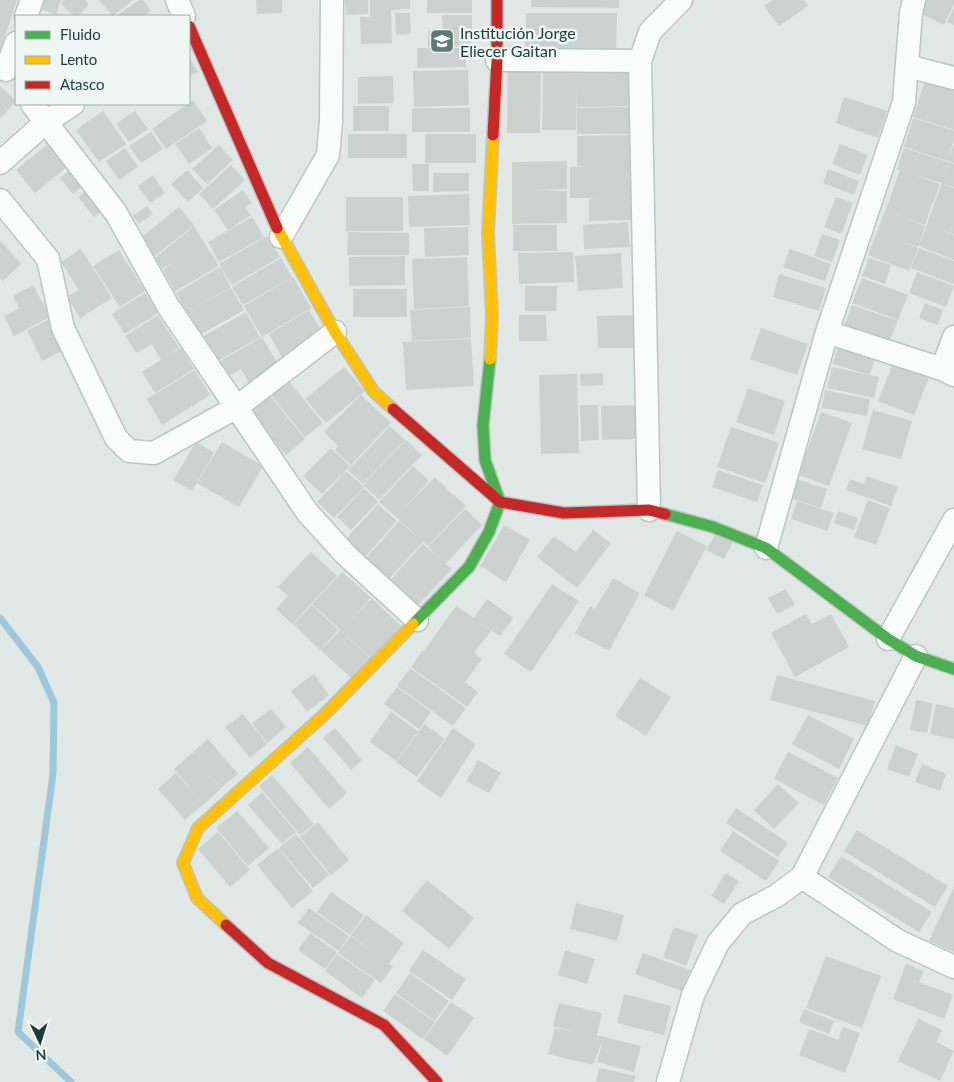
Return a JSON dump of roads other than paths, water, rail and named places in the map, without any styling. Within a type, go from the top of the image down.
[{"type":"street","points":[[26,15],[32,0]]},
{"type":"street","points":[[177,0],[184,15]]},
{"type":"street","points":[[281,237],[328,155],[331,121],[332,0]]},
{"type":"street","points":[[437,1082],[384,1025],[268,963],[197,898],[184,862],[198,828],[325,714],[469,567],[489,532],[500,502],[485,460],[483,425],[489,371],[492,316],[488,232],[497,60],[497,0]]},
{"type":"street","points":[[649,510],[640,61],[650,32],[682,0]]},
{"type":"street","points":[[766,548],[827,332],[904,102],[906,66],[914,0]]},
{"type":"street","points":[[190,28],[281,237],[335,332],[374,392],[500,502],[564,513],[649,510],[713,528],[766,548],[888,638],[916,656],[954,669]]},
{"type":"street","points":[[7,73],[15,46]]},
{"type":"street","points":[[497,60],[640,61]]},
{"type":"street","points":[[906,66],[954,78]]},
{"type":"street","points":[[33,105],[116,213],[168,306],[307,512],[346,555],[417,620]]},
{"type":"street","points":[[0,162],[46,122],[72,105]]},
{"type":"street","points":[[0,200],[48,258],[64,328],[116,438],[129,451],[154,453],[237,407],[335,332]]},
{"type":"street","points":[[827,332],[948,372],[954,337]]},
{"type":"street","points":[[888,638],[954,520]]},
{"type":"street","points":[[668,1082],[693,995],[718,943],[742,914],[776,896],[802,877],[916,656]]},
{"type":"street","points":[[802,877],[898,941],[954,967]]},
{"type":"waterway","points":[[0,618],[38,667],[54,703],[53,774],[18,1032],[71,1082]]},
{"type":"place","name":"Institución Jorge Eliecer Gaitan","points":[[442,41]]}]
